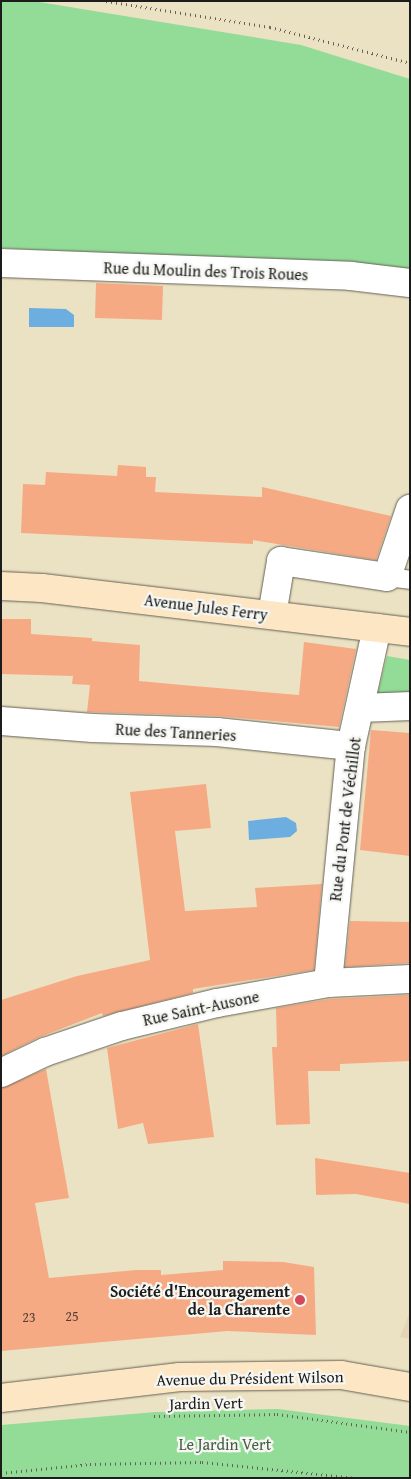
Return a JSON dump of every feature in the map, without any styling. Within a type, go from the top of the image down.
[{"type":"street","name":"Rue du Moulin des Trois Roues","points":[[1,263],[351,276],[410,283]]},
{"type":"street","points":[[272,615],[281,561],[398,578],[410,509]]},
{"type":"street","name":"Avenue Jules Ferry","points":[[1,586],[410,632]]},
{"type":"street","name":"Rue du Pont de Véchillot","points":[[328,983],[351,746],[362,708],[377,628]]},
{"type":"street","points":[[362,708],[410,706]]},
{"type":"street","name":"Rue des Tanneries","points":[[1,721],[93,728],[217,732],[351,746]]},
{"type":"street","name":"Rue Saint-Ausone","points":[[1,1073],[45,1052],[122,1026],[217,1003],[328,983],[410,979]]},
{"type":"street","name":"Avenue du Président Wilson","points":[[1,1398],[180,1377],[341,1375],[410,1387]]},
{"type":"path","points":[[106,1],[270,27],[410,64]]},
{"type":"path","name":"Jardin Vert","points":[[152,1416],[277,1414],[410,1432]]},
{"type":"path","points":[[1,1473],[90,1464],[202,1462],[358,1478]]},
{"type":"shaded area","points":[[410,1312],[410,1339],[400,1337]]},
{"type":"green space","points":[[1,1],[33,1],[301,45],[410,79],[410,270],[1,248]]},
{"type":"green space","points":[[387,656],[410,660],[410,694],[377,696]]},
{"type":"green space","name":"Le Jardin Vert","points":[[278,1409],[410,1426],[410,1478],[1,1478],[1,1425],[156,1412]]},
{"type":"water","points":[[29,308],[66,309],[74,315],[74,327],[29,327]]},
{"type":"water","points":[[286,817],[296,823],[297,831],[290,837],[249,840],[248,821]]},
{"type":"building","points":[[96,283],[163,286],[162,320],[95,318]]},
{"type":"building","points":[[118,465],[146,467],[146,477],[156,477],[155,492],[262,497],[262,487],[391,516],[376,560],[253,540],[253,544],[21,533],[23,484],[45,485],[46,472],[117,476]]},
{"type":"building","points":[[1,619],[31,619],[31,634],[92,638],[92,641],[140,645],[139,681],[299,695],[304,642],[356,649],[339,727],[218,716],[87,712],[90,685],[72,684],[73,676],[1,674]]},
{"type":"building","points":[[371,730],[410,733],[410,856],[360,850]]},
{"type":"building","points":[[206,784],[211,828],[175,831],[185,911],[257,907],[255,888],[322,884],[314,970],[193,989],[193,993],[103,1016],[102,1013],[40,1037],[1,1056],[1,1000],[77,976],[150,960],[130,792]]},
{"type":"building","points":[[350,921],[410,922],[410,963],[345,967]]},
{"type":"building","points":[[410,995],[410,1061],[340,1064],[340,1071],[308,1071],[310,1124],[276,1125],[272,1047],[277,1047],[276,1008],[330,999]]},
{"type":"building","points":[[198,1024],[214,1137],[148,1144],[143,1123],[118,1129],[107,1048]]},
{"type":"building","points":[[46,1069],[69,1198],[35,1203],[49,1278],[136,1270],[161,1270],[161,1275],[223,1270],[223,1261],[283,1262],[314,1267],[316,1335],[228,1331],[1,1351],[1,1088]]},
{"type":"building","points":[[315,1158],[410,1173],[410,1204],[356,1194],[316,1195]]},
{"type":"place","name":"Société d'Encouragement de la Charente","points":[[300,1300]]}]
